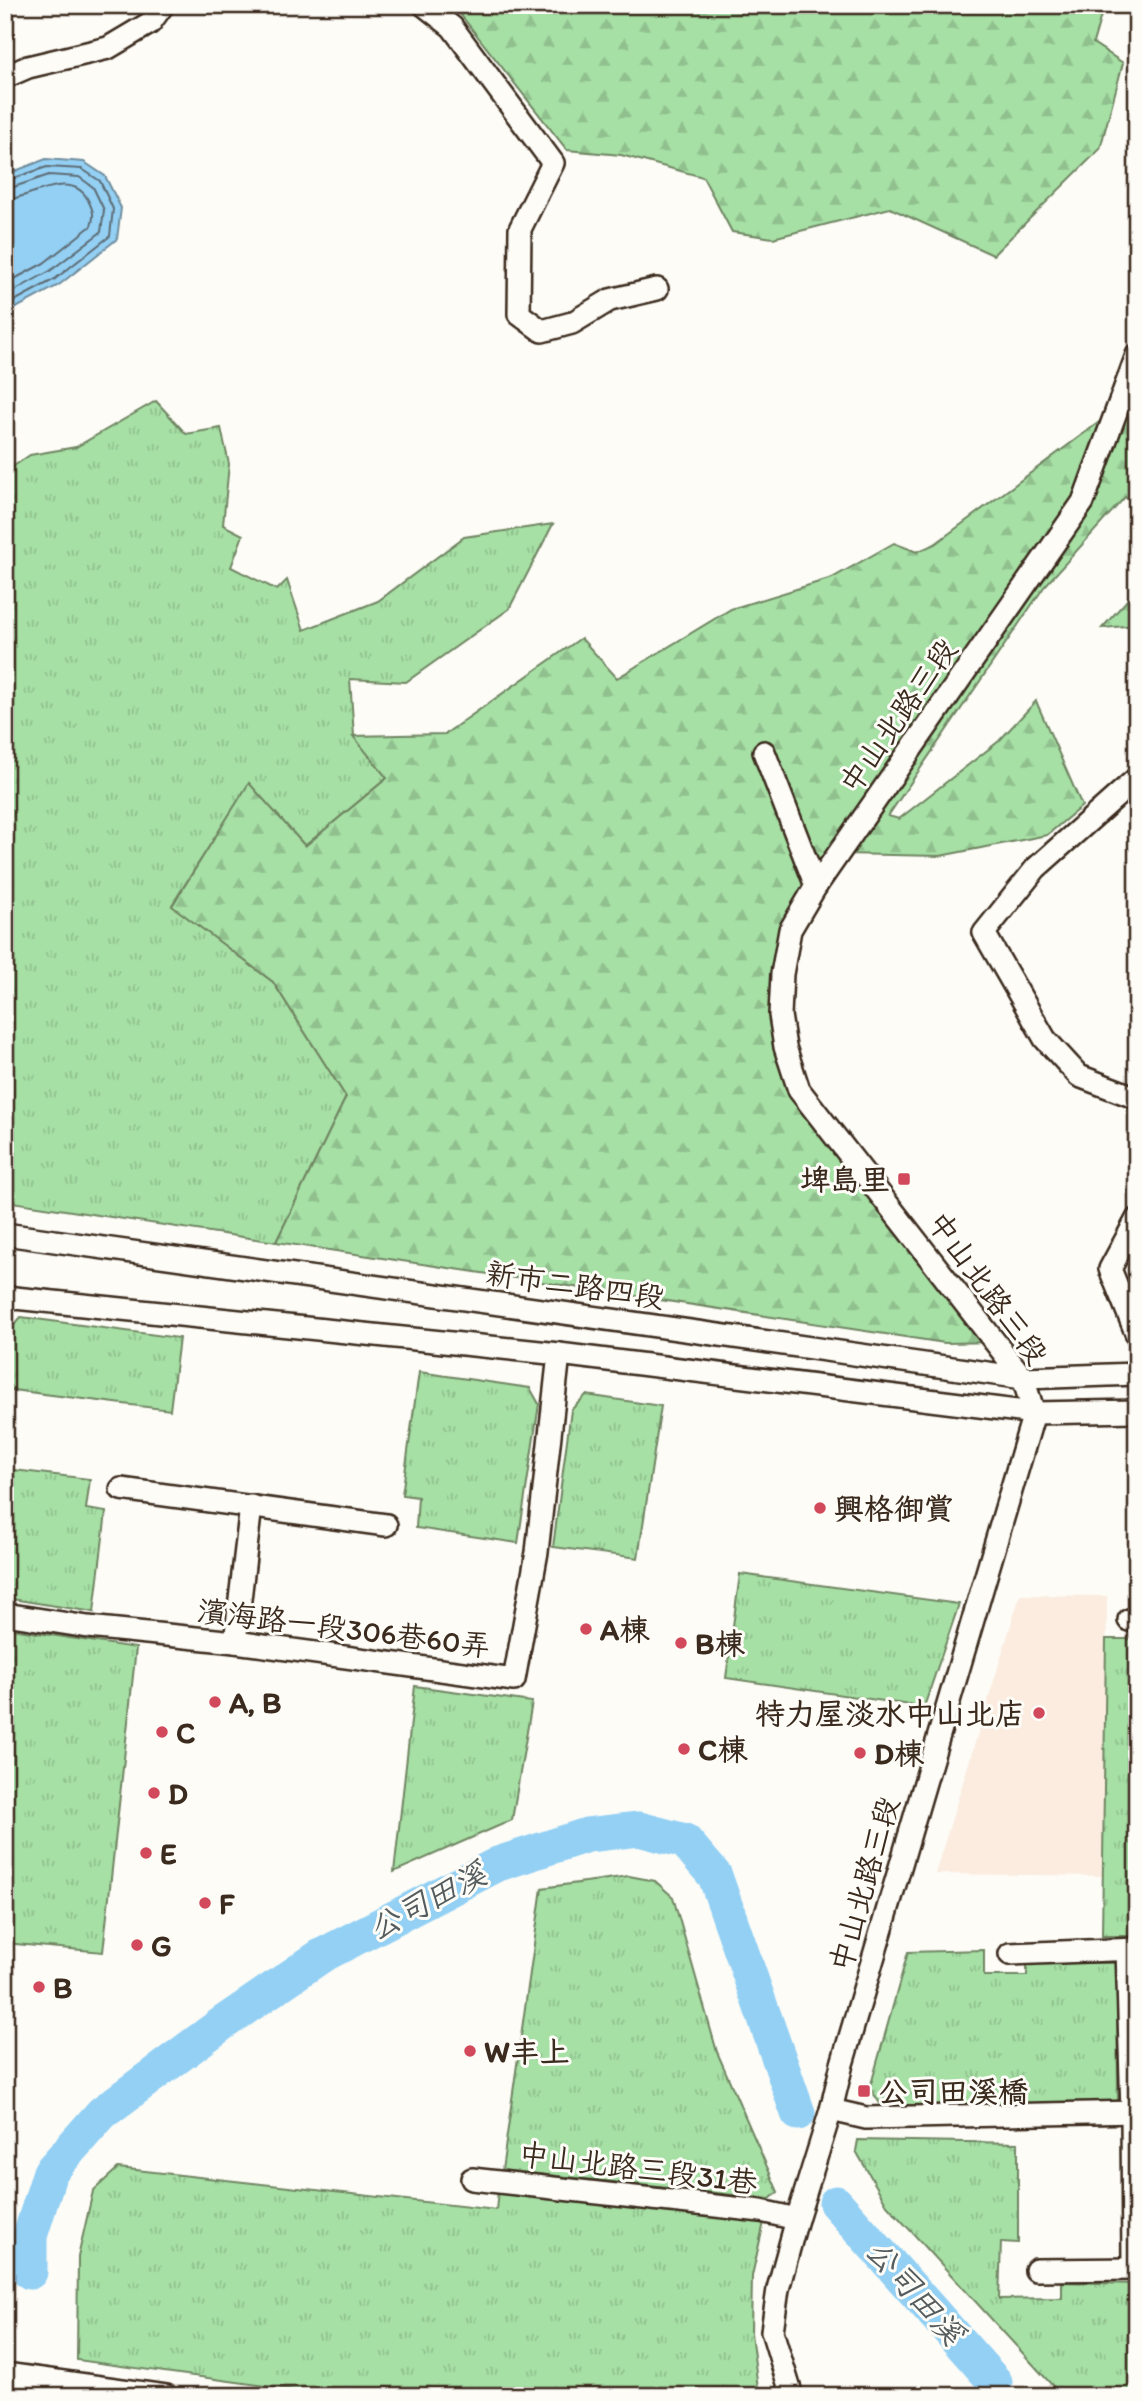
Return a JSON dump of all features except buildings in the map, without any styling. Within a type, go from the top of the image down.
[{"type":"street","points":[[5,77],[28,67],[108,48],[150,23],[163,5]]},
{"type":"street","points":[[424,5],[452,27],[553,163],[520,229],[519,314],[542,331],[572,323],[610,300],[657,289]]},
{"type":"street","name":"中山北路三段","points":[[792,2396],[772,2331],[779,2289],[797,2219],[1034,1413],[1023,1378],[799,1090],[785,1047],[780,1015],[782,974],[790,930],[816,886],[1083,502],[1137,355]]},
{"type":"street","points":[[764,752],[816,886]]},
{"type":"street","points":[[1137,778],[1036,868],[984,933],[1045,1039],[1079,1076],[1137,1098]]},
{"type":"street","points":[[1137,1219],[1110,1269],[1137,1335]]},
{"type":"street","name":"新市二路四段","points":[[5,1234],[1023,1378],[1137,1374]]},
{"type":"street","points":[[5,1297],[559,1354],[1034,1413],[1137,1411]]},
{"type":"street","name":"濱海路一段306巷60弄","points":[[5,1614],[88,1627],[235,1642],[514,1680],[537,1552],[559,1354]]},
{"type":"street","points":[[121,1489],[386,1525]]},
{"type":"street","points":[[235,1642],[251,1506]]},
{"type":"street","points":[[1010,1954],[1132,1949],[1135,2269],[1036,2270]]},
{"type":"street","points":[[831,2110],[866,2118],[1134,2112]]},
{"type":"street","name":"中山北路三段31巷","points":[[472,2179],[761,2211],[797,2219]]},
{"type":"street","points":[[5,2374],[166,2396]]},
{"type":"shaded area","points":[[1020,1595],[1107,1596],[1104,1876],[935,1874]]},
{"type":"green space","points":[[453,5],[1104,5],[1093,43],[1123,63],[1100,149],[993,255],[890,208],[773,238],[732,232],[703,177],[621,155],[567,150]]},
{"type":"green space","points":[[1137,394],[1137,506],[1125,497],[1044,587],[888,816],[899,819],[999,741],[1036,701],[1082,806],[1047,835],[940,856],[843,854],[791,949],[783,1031],[803,1091],[1000,1342],[945,1343],[276,1242],[346,1097],[273,982],[172,906],[249,783],[305,846],[387,778],[353,736],[445,734],[581,638],[617,678],[731,609],[832,578],[894,543],[917,552],[935,544]]},
{"type":"green space","points":[[156,401],[186,434],[221,428],[229,464],[223,525],[243,535],[231,567],[277,590],[287,580],[304,630],[378,601],[464,537],[553,524],[509,609],[406,682],[350,679],[354,736],[387,778],[305,846],[249,784],[172,905],[273,982],[346,1097],[276,1242],[5,1201],[5,472],[30,455],[76,447]]},
{"type":"green space","points":[[1137,589],[1137,625],[1102,628]]},
{"type":"green space","points":[[21,1317],[179,1338],[170,1410],[5,1389],[6,1334]]},
{"type":"green space","points":[[419,1372],[530,1388],[539,1404],[518,1543],[416,1528],[418,1497],[402,1495]]},
{"type":"green space","points":[[586,1395],[661,1406],[638,1558],[553,1547],[571,1410]]},
{"type":"green space","points":[[5,1469],[90,1479],[86,1509],[106,1512],[94,1612],[5,1598]]},
{"type":"green space","points":[[740,1574],[959,1604],[924,1707],[726,1678]]},
{"type":"green space","points":[[5,1628],[136,1648],[103,1952],[5,1943]]},
{"type":"green space","points":[[1106,1639],[1137,1639],[1137,1936],[1102,1936]]},
{"type":"green space","points":[[415,1686],[532,1702],[512,1820],[394,1872]]},
{"type":"green space","points":[[629,1876],[655,1881],[673,1897],[717,2052],[778,2192],[770,2199],[502,2170],[542,1888]]},
{"type":"green space","points":[[984,1950],[984,1976],[1027,1976],[1027,1963],[1117,1963],[1118,2105],[881,2105],[870,2088],[908,1952]]},
{"type":"green space","points":[[858,2140],[1018,2143],[1018,2243],[1001,2242],[999,2299],[1062,2298],[1062,2282],[1137,2284],[1137,2396],[1062,2396],[887,2205],[856,2151]]},
{"type":"green space","points":[[118,2168],[496,2210],[498,2191],[764,2222],[752,2276],[751,2333],[759,2396],[338,2396],[77,2360],[78,2257],[93,2191]]},
{"type":"water","points":[[46,159],[84,162],[105,176],[121,208],[117,239],[59,285],[5,314],[5,175]]},
{"type":"waterway","name":"公司田溪","points":[[30,2272],[30,2236],[50,2172],[102,2113],[223,2023],[321,1956],[498,1864],[587,1835],[639,1829],[685,1841],[715,1876],[798,2113]]},
{"type":"waterway","name":"公司田溪","points":[[836,2203],[995,2382]]},
{"type":"tram line","points":[[5,2393],[26,2396]]},
{"type":"place","name":"埤島里","points":[[904,1179]]},
{"type":"place","name":"興格御賞","points":[[820,1508]]},
{"type":"place","name":"A棟","points":[[586,1629]]},
{"type":"place","name":"B棟","points":[[681,1643]]},
{"type":"place","name":"A, B","points":[[215,1702]]},
{"type":"place","name":"特力屋淡水中山北店","points":[[1039,1713]]},
{"type":"place","name":"C","points":[[162,1732]]},
{"type":"place","name":"C棟","points":[[684,1749]]},
{"type":"place","name":"D棟","points":[[860,1753]]},
{"type":"place","name":"D","points":[[154,1793]]},
{"type":"place","name":"E","points":[[146,1853]]},
{"type":"place","name":"F","points":[[205,1903]]},
{"type":"place","name":"G","points":[[137,1945]]},
{"type":"place","name":"B","points":[[39,1987]]},
{"type":"place","name":"W丰上","points":[[470,2051]]},
{"type":"place","name":"公司田溪橋","points":[[864,2091]]}]
